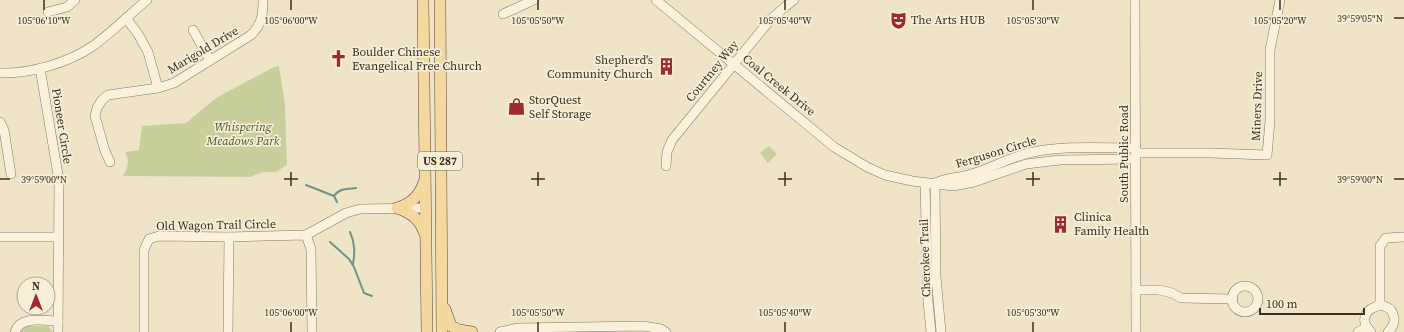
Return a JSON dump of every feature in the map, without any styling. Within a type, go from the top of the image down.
[{"type":"main road","name":"US 287","points":[[423,0],[427,332]]},
{"type":"main road","name":"US 287","points":[[440,0],[440,232],[442,332]]},
{"type":"main road","points":[[397,208],[407,205],[416,198],[422,189],[424,178]]},
{"type":"main road","points":[[397,208],[404,210],[416,218],[424,230],[426,238]]},
{"type":"main road","points":[[426,208],[433,215],[440,232]]},
{"type":"main road","points":[[441,295],[451,326],[459,330],[472,332]]},
{"type":"street","points":[[48,12],[67,7],[75,0]]},
{"type":"street","points":[[0,73],[11,73],[40,68],[77,55],[92,46],[147,0]]},
{"type":"street","name":"Marigold Drive","points":[[110,162],[105,151],[95,116],[97,108],[102,100],[108,95],[158,88],[174,83],[254,31],[260,24],[263,15],[263,0]]},
{"type":"street","points":[[503,14],[534,0]]},
{"type":"street","name":"Coal Creek Drive","points":[[656,0],[813,128]]},
{"type":"street","name":"Courtney Way","points":[[666,166],[666,152],[672,140],[770,20],[794,0]]},
{"type":"street","name":"South Public Road","points":[[1135,0],[1136,332]]},
{"type":"street","name":"Miners Drive","points":[[1136,154],[1211,152],[1267,155],[1270,121],[1270,50],[1280,0]]},
{"type":"street","points":[[126,18],[138,34],[148,52],[158,88]]},
{"type":"street","points":[[193,30],[210,60]]},
{"type":"street","name":"Pioneer Circle","points":[[40,68],[59,181],[58,332]]},
{"type":"street","points":[[0,122],[4,130],[11,174]]},
{"type":"street","name":"Ferguson Circle","points":[[813,128],[834,146],[867,167],[895,178],[925,183],[935,183],[944,179],[968,175],[1028,154],[1049,150],[1071,148],[1136,154]]},
{"type":"street","name":"Cherokee Trail","points":[[925,183],[928,301],[931,332]]},
{"type":"street","name":"Cherokee Trail","points":[[935,183],[936,277],[941,332]]},
{"type":"street","name":"Old Wagon Trail Circle","points":[[144,332],[144,250],[149,239],[159,236],[229,237],[306,235],[346,213],[360,209],[426,208]]},
{"type":"street","points":[[306,235],[311,249],[312,332]]},
{"type":"street","points":[[0,237],[58,236]]},
{"type":"street","points":[[228,332],[229,237]]},
{"type":"street","points":[[1380,305],[1380,246],[1384,240],[1389,237],[1404,237]]},
{"type":"street","points":[[1136,290],[1159,290],[1172,293],[1181,298],[1233,299]]},
{"type":"street","points":[[1358,332],[1369,330],[1365,320],[1368,311],[1371,308],[1380,305],[1388,308],[1399,320],[1388,332]]},
{"type":"street","points":[[15,332],[16,328],[21,323],[28,321],[58,321]]},
{"type":"street","points":[[500,332],[518,328],[643,326],[661,329],[666,332]]},
{"type":"green space","name":"Whispering Meadows Park","points":[[279,66],[285,105],[287,165],[276,172],[263,172],[250,177],[123,176],[128,164],[128,158],[125,152],[139,150],[142,126],[186,123],[216,98],[274,67]]},
{"type":"green space","points":[[769,146],[777,154],[768,163],[760,153]]},
{"type":"green space","points":[[29,326],[48,326],[53,332],[21,332],[21,329]]},
{"type":"waterway","points":[[306,185],[334,196],[337,202]]},
{"type":"waterway","points":[[334,196],[341,190],[356,188]]},
{"type":"waterway","points":[[350,232],[354,248],[353,264]]},
{"type":"waterway","points":[[330,242],[349,259],[354,267],[364,293],[372,296]]},
{"type":"place","name":"The Arts HUB","points":[[898,20]]},
{"type":"place","name":"Boulder Chinese Evangelical Free Church","points":[[339,59]]},
{"type":"place","name":"Shepherd's Community Church","points":[[666,67]]},
{"type":"place","name":"StorQuest Self Storage","points":[[516,107]]},
{"type":"place","name":"Clinica Family Health","points":[[1061,224]]}]
